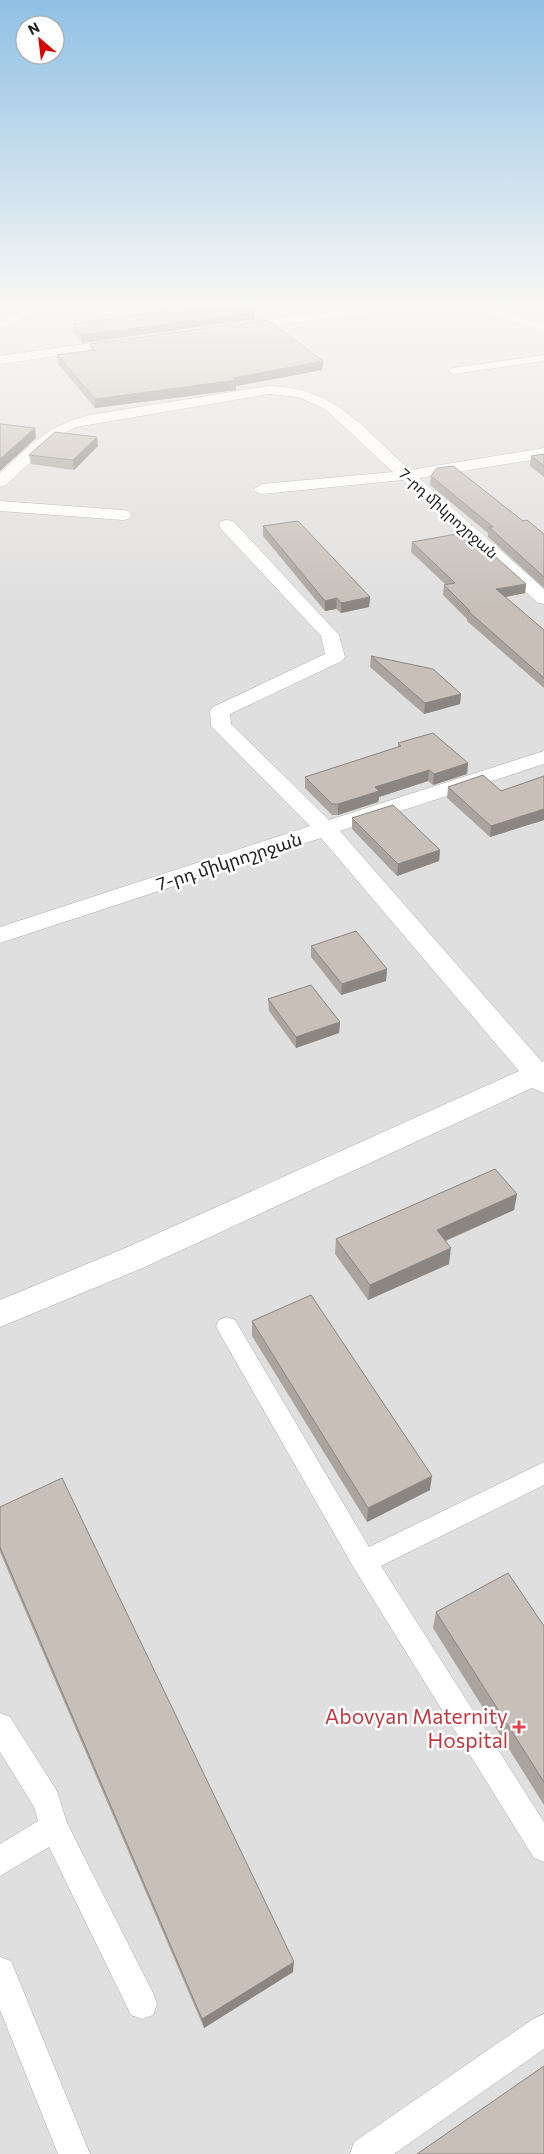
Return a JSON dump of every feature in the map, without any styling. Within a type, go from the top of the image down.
[{"type":"street","name":"7-րդ միկրոշրջան","points":[[0,482],[52,434],[71,424],[90,419],[167,407]]},
{"type":"street","name":"7-րդ միկրոշրջան","points":[[331,407],[544,599]]},
{"type":"street","points":[[262,489],[407,475],[544,452]]},
{"type":"street","points":[[0,506],[123,515]]},
{"type":"street","points":[[0,1314],[134,1258],[541,1076],[326,829],[221,726],[220,711],[335,657],[330,635],[227,525]]},
{"type":"street","name":"7-րդ միկրոշրջան","points":[[0,935],[544,757]]},
{"type":"lane","points":[[227,1326],[364,1562],[544,1848]]},
{"type":"lane","points":[[364,1562],[544,1473]]},
{"type":"lane","points":[[0,1727],[47,1801],[54,1827],[142,2004]]},
{"type":"lane","points":[[0,1861],[54,1827]]},
{"type":"lane","points":[[0,1972],[74,2154]]},
{"type":"lane","points":[[366,2154],[544,2030]]},
{"type":"shaded area","points":[[0,407],[544,407],[544,2154],[0,2154]]},
{"type":"building","points":[[0,424],[35,428],[0,459]]},
{"type":"building","points":[[55,432],[97,437],[73,460],[29,455]]},
{"type":"building","points":[[544,454],[544,466],[531,456]]},
{"type":"building","points":[[453,466],[523,521],[527,520],[544,534],[544,577],[489,527],[493,527],[431,476],[437,468]]},
{"type":"building","points":[[298,521],[370,597],[341,603],[337,598],[325,601],[263,526]]},
{"type":"building","points":[[468,532],[526,584],[496,589],[544,630],[544,678],[468,611],[470,611],[444,585],[455,583],[412,542]]},
{"type":"building","points":[[371,656],[433,669],[461,694],[425,703]]},
{"type":"building","points":[[433,733],[468,763],[434,774],[429,770],[375,787],[379,791],[338,804],[332,804],[305,777],[401,746],[398,743]]},
{"type":"building","points":[[483,775],[501,791],[544,776],[544,809],[491,826],[448,787]]},
{"type":"building","points":[[393,805],[440,850],[398,864],[352,818]]},
{"type":"building","points":[[356,931],[387,969],[342,984],[311,946]]},
{"type":"building","points":[[311,985],[340,1022],[296,1037],[268,999]]},
{"type":"building","points":[[495,1169],[517,1194],[437,1230],[451,1248],[370,1285],[336,1239]]},
{"type":"building","points":[[311,1295],[432,1476],[368,1508],[252,1321]]},
{"type":"building","points":[[62,1478],[294,1962],[202,2019],[0,1547],[0,1507]]},
{"type":"building","name":"Abovyan Maternity Hospital","points":[[508,1573],[544,1626],[544,1782],[436,1612]]},
{"type":"building","points":[[544,2066],[544,2154],[417,2154]]},
{"type":"place","name":"Abovyan Maternity Hospital","points":[[519,1727]]}]
